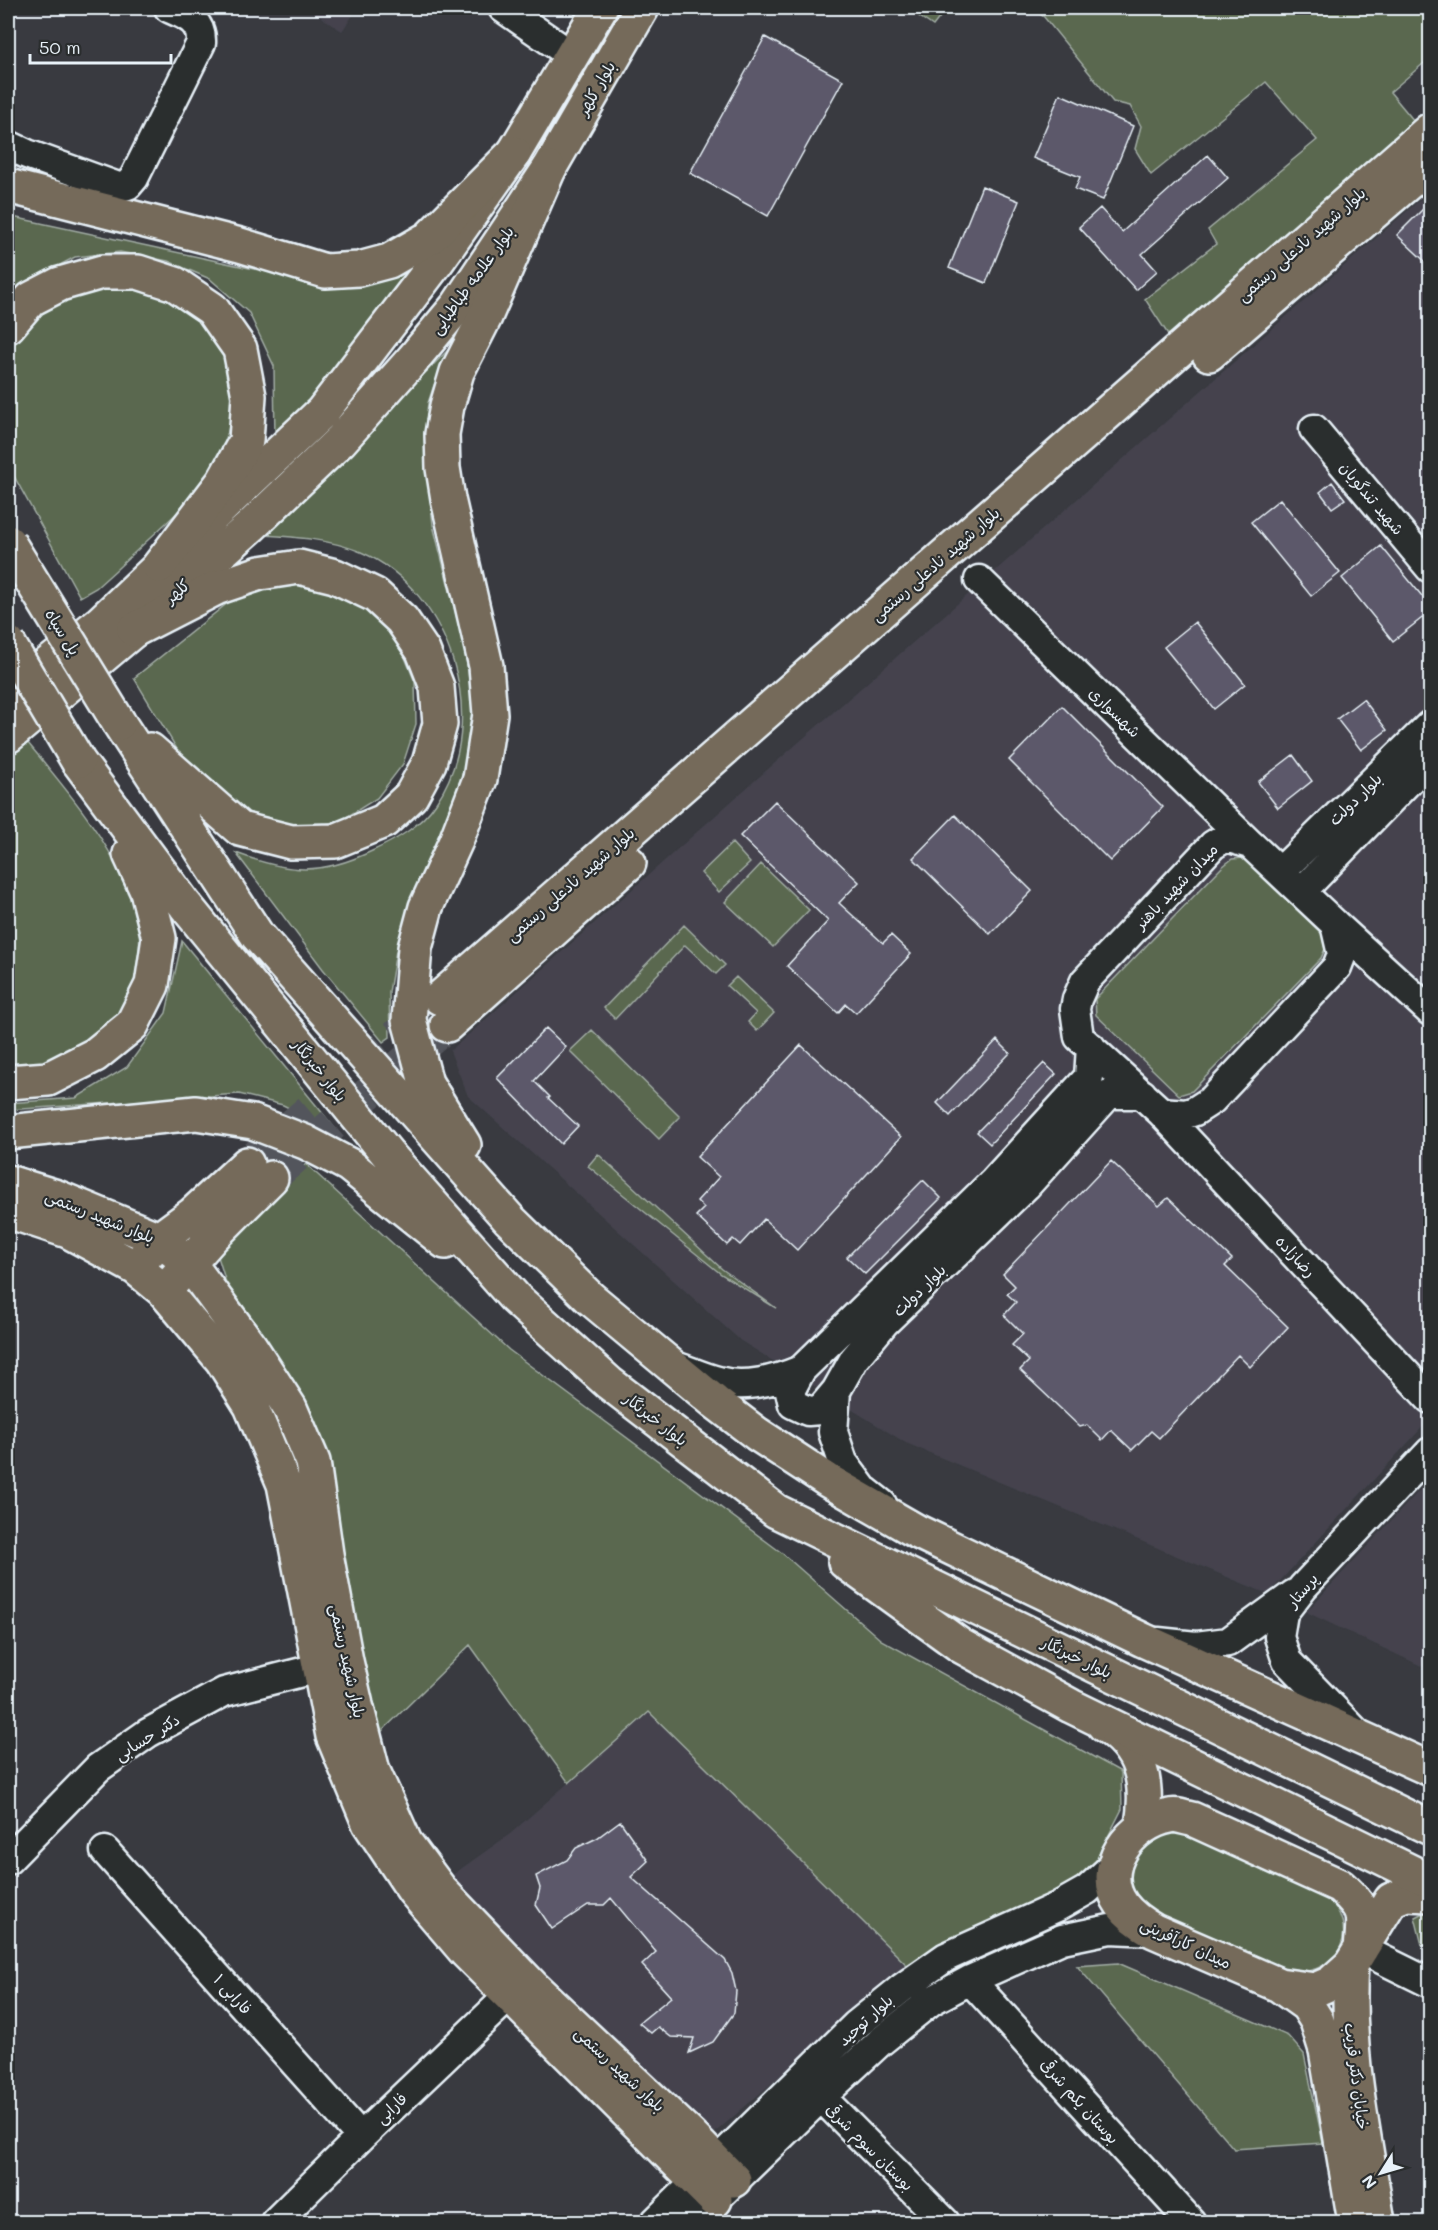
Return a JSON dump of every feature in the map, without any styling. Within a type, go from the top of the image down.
[{"type":"main road","points":[[8,186],[240,244],[325,271],[359,268],[389,261],[429,238],[514,153],[600,8]]},
{"type":"main road","name":"بلوار کلهر","points":[[549,169],[642,8]]},
{"type":"main road","name":"بلوار شهید نادعلی رستمی","points":[[1431,130],[443,1012],[1431,165]]},
{"type":"main road","name":"کلهر","points":[[8,696],[101,622],[322,412],[436,263],[514,153]]},
{"type":"main road","points":[[509,1219],[426,1083],[409,1020],[414,948],[426,908],[456,841],[480,779],[490,714],[486,666],[448,499],[443,468],[442,434],[457,372],[485,317],[549,169]]},
{"type":"main road","name":"بلوار علامه طباطبایی","points":[[341,440],[458,305],[549,169]]},
{"type":"main road","points":[[8,326],[31,299],[60,284],[102,272],[138,272],[175,284],[212,309],[240,349],[249,396],[246,441],[223,482],[159,566]]},
{"type":"main road","name":"کلهر","points":[[8,736],[134,630],[251,526],[341,440]]},
{"type":"main road","name":"پل سپاه","points":[[8,542],[119,723]]},
{"type":"main road","points":[[119,723],[240,829],[291,842],[335,841],[384,821],[411,796],[429,763],[440,724],[437,687],[423,651],[402,620],[375,595],[335,576],[298,567],[260,573],[216,588],[134,630]]},
{"type":"main road","points":[[8,643],[118,830],[147,891],[159,938],[152,985],[132,1024],[95,1055],[48,1079],[8,1082]]},
{"type":"main road","points":[[119,723],[256,935],[509,1219],[590,1298],[668,1364],[757,1434],[829,1481],[916,1531],[1143,1640],[1431,1769]]},
{"type":"main road","name":"بلوار خبرنگار","points":[[78,761],[185,905],[391,1158],[515,1298],[609,1383],[776,1511],[1431,1828]]},
{"type":"main road","points":[[8,1132],[196,1113],[254,1122],[305,1142],[349,1165],[515,1298]]},
{"type":"main road","points":[[136,1269],[159,1239],[259,1171],[213,1236],[164,1292]]},
{"type":"main road","name":"بلوار شهید رستمی","points":[[8,1182],[57,1197],[159,1239],[189,1263],[250,1346],[290,1408],[313,1462],[326,1554],[333,1664],[333,1736],[369,1823],[414,1891],[466,1952],[509,1996],[681,2146]]},
{"type":"main road","name":"بلوار شهید رستمی","points":[[8,1211],[68,1231],[136,1269],[164,1292],[222,1360],[251,1406],[284,1484],[333,1664],[373,1771],[405,1842],[442,1892],[716,2181]]},
{"type":"main road","points":[[776,1511],[961,1646],[1120,1735],[1135,1754],[1145,1785],[1142,1825]]},
{"type":"main road","points":[[1071,1706],[1431,1881]]},
{"type":"main road","points":[[1112,1867],[1125,1844],[1142,1825],[1172,1815],[1192,1820],[1340,1886],[1355,1900],[1364,1916],[1356,1957]]},
{"type":"main road","name":"میدان کارآفرینی","points":[[1112,1867],[1113,1885],[1121,1904],[1136,1920],[1154,1931],[1279,1985],[1315,1990],[1331,1983],[1356,1957]]},
{"type":"main road","points":[[1356,1957],[1391,1900],[1406,1894],[1431,1895]]},
{"type":"main road","name":"خیابان دکتر قریب","points":[[1356,1957],[1349,2023],[1378,2223]]},
{"type":"main road","name":"خیابان دکتر قریب","points":[[1279,1985],[1306,2005],[1317,2021],[1326,2050],[1355,2223]]},
{"type":"street","points":[[8,145],[118,187],[128,185],[134,178],[201,43],[202,32],[197,24],[169,8]]},
{"type":"street","points":[[503,8],[571,55]]},
{"type":"street","name":"شهید تندگویان","points":[[1314,429],[1431,568]]},
{"type":"street","name":"شهسواری","points":[[979,580],[1250,844]]},
{"type":"street","name":"بلوار دولت","points":[[1280,872],[1431,725]]},
{"type":"street","name":"بلوار دولت","points":[[1302,891],[1431,759]]},
{"type":"street","name":"میدان شهید باهنر","points":[[1152,1103],[1079,1037],[1076,1024],[1077,999],[1085,981],[1213,845],[1226,837],[1250,844]]},
{"type":"street","points":[[1250,844],[1431,1011]]},
{"type":"street","points":[[1152,1103],[1186,1114],[1212,1100],[1337,967],[1342,954],[1335,924]]},
{"type":"street","name":"بلوار دولت","points":[[668,1364],[721,1382],[762,1383],[801,1370],[994,1181],[1089,1077],[1091,1047]]},
{"type":"street","name":"بلوار دولت","points":[[916,1531],[863,1489],[843,1462],[833,1432],[836,1391],[854,1359],[884,1323],[1026,1186],[1109,1094],[1152,1103]]},
{"type":"street","name":"رضازاده","points":[[1152,1103],[1431,1399]]},
{"type":"street","points":[[801,1370],[790,1391],[793,1404],[808,1411],[820,1410],[836,1391]]},
{"type":"street","name":"پرستار","points":[[1363,1739],[1287,1661],[1279,1637],[1283,1613],[1303,1587],[1431,1452]]},
{"type":"street","points":[[1143,1640],[1196,1647],[1228,1642],[1303,1587]]},
{"type":"street","name":"دکتر حسابی","points":[[8,1860],[98,1768],[148,1733],[224,1692],[333,1664]]},
{"type":"street","name":"فارابی ۱","points":[[105,1851],[361,2137]]},
{"type":"street","name":"بلوار توحید","points":[[692,2223],[716,2181],[856,2025],[946,1957],[1056,1907],[1087,1890],[1112,1867]]},
{"type":"street","name":"بلوار توحید","points":[[655,2223],[716,2181],[821,2097],[880,2042],[931,2001],[970,1980],[1062,1939],[1110,1929],[1154,1931]]},
{"type":"street","points":[[1356,1957],[1431,1983]]},
{"type":"street","name":"بوستان یکم شرقی","points":[[970,1980],[1191,2223]]},
{"type":"street","name":"فارابی","points":[[275,2223],[361,2137],[509,1996]]},
{"type":"street","name":"بوستان سوم شرقی","points":[[821,2097],[945,2223]]},
{"type":"shaded area","points":[[307,8],[358,8],[342,31]]},
{"type":"shaded area","points":[[1430,191],[1430,1419],[1268,1594],[906,1443],[741,1341],[468,1096],[450,1051],[751,784]]},
{"type":"shaded area","points":[[1430,1479],[1430,1670],[1306,1612]]},
{"type":"shaded area","points":[[649,1712],[907,1965],[710,2137],[448,1878],[510,1834]]},
{"type":"green space","points":[[907,8],[947,8],[933,26]]},
{"type":"green space","points":[[1032,8],[1421,8],[1430,14],[1430,58],[1390,92],[1419,127],[1173,342],[1145,299],[1216,244],[1208,230],[1317,140],[1266,82],[1151,175],[1135,149],[1141,126],[1130,106],[1113,102],[1044,17]]},
{"type":"green space","points":[[8,216],[310,281],[360,285],[421,268],[342,364],[275,440],[274,366],[249,313],[210,279],[168,261],[120,252],[75,257],[18,287],[8,300]]},
{"type":"green space","points":[[108,286],[134,287],[171,298],[205,322],[227,356],[234,407],[222,454],[205,482],[180,510],[117,569],[96,588],[80,597],[8,465],[8,349],[28,322],[50,306]]},
{"type":"green space","points":[[466,332],[434,385],[428,403],[424,437],[433,525],[465,650],[472,702],[471,747],[445,825],[396,951],[389,992],[390,1037],[383,1042],[323,969],[236,853],[272,865],[304,869],[320,868],[336,865],[372,851],[399,837],[423,819],[436,803],[453,770],[461,735],[461,698],[453,661],[439,627],[419,596],[392,571],[361,552],[337,544],[263,535]]},
{"type":"green space","points":[[303,584],[341,593],[374,613],[399,643],[415,682],[416,724],[403,764],[377,798],[342,820],[300,830],[259,824],[192,774],[134,678],[229,602],[264,587]]},
{"type":"green space","points":[[28,743],[82,811],[117,866],[136,908],[139,942],[137,967],[128,999],[109,1026],[79,1048],[51,1061],[33,1066],[11,1066],[8,1065],[8,758]]},
{"type":"green space","points":[[732,843],[750,863],[719,892],[701,873]]},
{"type":"green space","points":[[1244,858],[1322,934],[1325,949],[1321,958],[1192,1091],[1179,1095],[1096,1015],[1095,999],[1222,867],[1232,859]]},
{"type":"green space","points":[[761,864],[809,910],[773,947],[725,902]]},
{"type":"green space","points":[[684,925],[725,965],[716,974],[685,945],[615,1019],[604,1008]]},
{"type":"green space","points":[[182,941],[338,1132],[283,1105],[239,1094],[8,1110],[8,1103],[76,1098],[127,1067],[166,1013]]},
{"type":"green space","points":[[736,977],[774,1013],[757,1031],[748,1022],[756,1013],[727,986]]},
{"type":"green space","points":[[592,1030],[680,1117],[659,1139],[570,1051]]},
{"type":"green space","points":[[598,1154],[722,1269],[776,1308],[721,1274],[588,1166]]},
{"type":"green space","points":[[306,1164],[509,1350],[782,1553],[881,1640],[1121,1772],[1122,1809],[1085,1882],[960,1935],[907,1965],[649,1712],[569,1783],[470,1645],[378,1735],[344,1559],[316,1446],[231,1299],[216,1250],[261,1200]]},
{"type":"green space","points":[[1169,1832],[1181,1832],[1325,1895],[1336,1908],[1342,1922],[1343,1935],[1340,1947],[1333,1958],[1322,1966],[1308,1971],[1291,1972],[1150,1911],[1134,1891],[1131,1878],[1132,1869],[1135,1860],[1145,1846]]},
{"type":"green space","points":[[1429,1910],[1430,1949],[1422,1945],[1415,1917]]},
{"type":"green space","points":[[1118,1963],[1288,2036],[1304,2054],[1323,2143],[1234,2149],[1077,1966]]},
{"type":"building","points":[[765,37],[843,80],[768,216],[690,173]]},
{"type":"building","points":[[1060,94],[1133,126],[1103,200],[1075,189],[1080,177],[1033,158]]},
{"type":"building","points":[[1208,155],[1228,178],[1142,254],[1157,271],[1136,290],[1079,227],[1100,208],[1122,232]]},
{"type":"building","points":[[982,186],[1019,201],[986,283],[949,268]]},
{"type":"building","points":[[1431,201],[1431,267],[1397,235]]},
{"type":"building","points":[[1332,482],[1345,499],[1332,508],[1320,492]]},
{"type":"building","points":[[1280,499],[1340,573],[1311,596],[1251,522]]},
{"type":"building","points":[[1381,546],[1431,607],[1431,611],[1393,641],[1342,578]]},
{"type":"building","points":[[1195,622],[1245,684],[1214,709],[1164,647]]},
{"type":"building","points":[[1363,699],[1387,730],[1361,750],[1337,719]]},
{"type":"building","points":[[1062,706],[1163,807],[1110,861],[1009,760]]},
{"type":"building","points":[[1293,755],[1312,781],[1278,808],[1258,782]]},
{"type":"building","points":[[775,801],[859,882],[839,903],[883,943],[891,935],[911,954],[856,1013],[846,1004],[838,1013],[787,966],[828,921],[740,836]]},
{"type":"building","points":[[955,815],[1032,891],[990,934],[913,858]]},
{"type":"building","points":[[546,1028],[566,1047],[534,1081],[550,1097],[548,1098],[578,1126],[561,1144],[497,1078]]},
{"type":"building","points":[[997,1040],[1010,1053],[950,1116],[937,1103]]},
{"type":"building","points":[[801,1045],[901,1137],[797,1250],[764,1219],[740,1245],[733,1239],[727,1245],[696,1216],[704,1208],[697,1201],[719,1177],[697,1157]]},
{"type":"building","points":[[1044,1063],[1056,1074],[990,1144],[977,1132]]},
{"type":"building","points":[[1111,1161],[1159,1206],[1168,1198],[1232,1259],[1225,1266],[1288,1327],[1250,1367],[1238,1355],[1159,1438],[1151,1431],[1132,1450],[1111,1430],[1102,1440],[1087,1425],[1080,1427],[1020,1370],[1029,1361],[1012,1345],[1023,1334],[1004,1315],[1016,1302],[1007,1294],[1015,1286],[1003,1274]]},
{"type":"building","points":[[923,1180],[941,1198],[865,1274],[847,1257]]},
{"type":"building","points":[[620,1821],[648,1861],[631,1877],[725,1960],[732,1973],[736,1991],[734,2013],[713,2042],[689,2053],[694,2038],[671,2037],[658,2027],[651,2033],[639,2023],[671,1997],[642,1965],[656,1952],[611,1898],[604,1905],[588,1905],[552,1929],[536,1905],[540,1888],[536,1876],[567,1860],[576,1848],[597,1838]]},
{"type":"tunnel","points":[[247,1164],[430,1007]]},
{"type":"tunnel","points":[[271,1178],[447,1025]]}]
